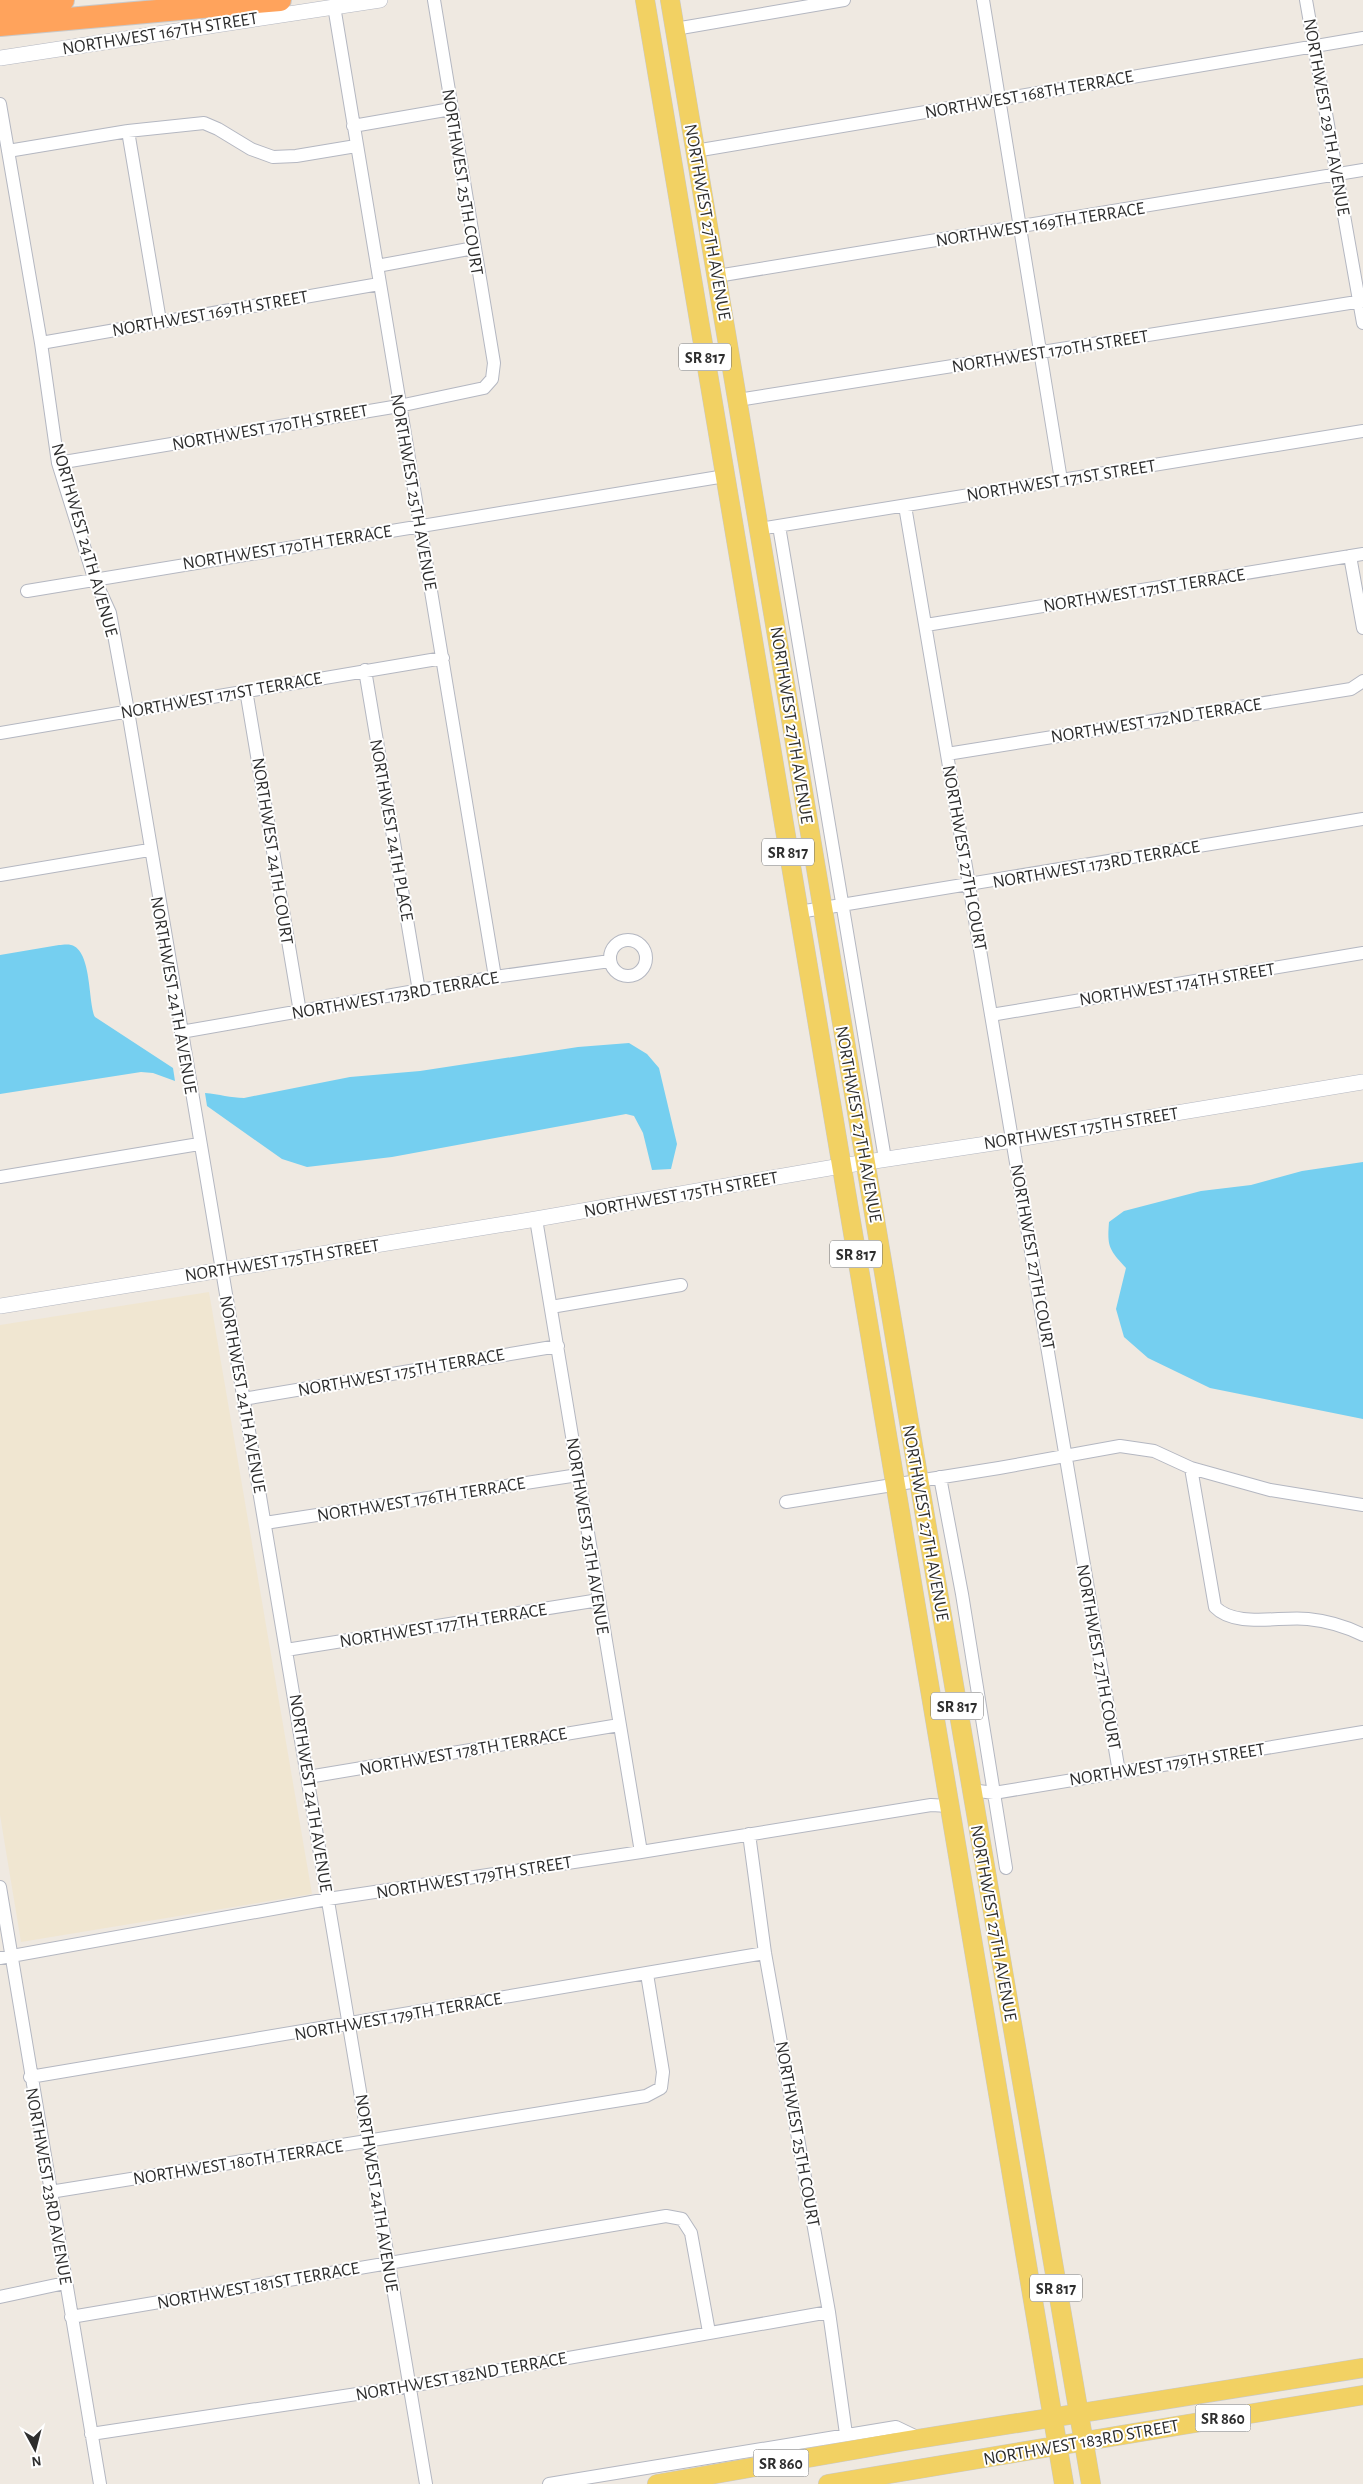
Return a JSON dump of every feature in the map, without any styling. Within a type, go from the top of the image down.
[{"type":"highway","points":[[0,10],[63,0]]},
{"type":"highway","points":[[0,25],[280,0]]},
{"type":"main road","name":"NORTHWEST 27TH AVENUE","points":[[645,0],[1064,2484]]},
{"type":"main road","name":"NORTHWEST 27TH AVENUE","points":[[670,0],[971,1790],[1091,2484]]},
{"type":"main road","points":[[686,238],[704,268],[717,276]]},
{"type":"main road","points":[[694,287],[705,290],[724,322]]},
{"type":"main road","points":[[725,476],[739,486],[743,497],[758,522]]},
{"type":"main road","points":[[762,695],[786,691]]},
{"type":"main road","points":[[942,1761],[959,1787],[971,1790]]},
{"type":"main road","points":[[949,1806],[962,1811],[966,1821],[980,1839]]},
{"type":"main road","points":[[993,2064],[1017,2060]]},
{"type":"main road","name":"NORTHWEST 183RD STREET","points":[[657,2484],[1053,2417],[1363,2368]]},
{"type":"main road","name":"NORTHWEST 183RD STREET","points":[[828,2484],[1363,2395]]},
{"type":"main road","points":[[826,2455],[835,2450],[846,2434]]},
{"type":"street","name":"NORTHWEST 167TH STREET","points":[[0,58],[380,0]]},
{"type":"street","name":"NORTHWEST 25TH COURT","points":[[434,0],[450,109],[494,363]]},
{"type":"street","points":[[675,29],[844,0]]},
{"type":"street","points":[[983,0],[1061,480]]},
{"type":"street","name":"NORTHWEST 29TH AVENUE","points":[[1306,0],[1361,301],[1363,323]]},
{"type":"street","name":"NORTHWEST 25TH AVENUE","points":[[334,6],[399,406],[443,658],[494,977]]},
{"type":"street","name":"NORTHWEST 168TH TERRACE","points":[[696,150],[1363,38]]},
{"type":"street","name":"NORTHWEST 24TH AVENUE","points":[[0,104],[58,463],[94,578],[110,613],[128,711],[149,850],[265,1523],[426,2484]]},
{"type":"street","points":[[353,126],[450,109]]},
{"type":"street","points":[[8,151],[128,131],[204,123],[218,129],[251,149],[273,157],[296,156],[356,146]]},
{"type":"street","points":[[128,131],[160,321]]},
{"type":"street","name":"NORTHWEST 169TH TERRACE","points":[[717,276],[1363,170]]},
{"type":"street","points":[[377,266],[474,248]]},
{"type":"street","name":"NORTHWEST 169TH STREET","points":[[40,343],[379,284]]},
{"type":"street","name":"NORTHWEST 170TH STREET","points":[[738,400],[1361,301]]},
{"type":"street","name":"NORTHWEST 170TH STREET","points":[[58,463],[399,406],[484,388],[492,378],[494,363]]},
{"type":"street","name":"NORTHWEST 171ST STREET","points":[[758,522],[779,526],[1363,431]]},
{"type":"street","name":"NORTHWEST 170TH TERRACE","points":[[27,591],[94,578],[725,476]]},
{"type":"street","name":"NORTHWEST 27TH COURT","points":[[905,506],[1119,1772]]},
{"type":"street","points":[[779,526],[885,1159]]},
{"type":"street","points":[[1357,555],[1363,628]]},
{"type":"street","name":"NORTHWEST 171ST TERRACE","points":[[926,626],[1357,555]]},
{"type":"street","name":"NORTHWEST 171ST TERRACE","points":[[0,733],[443,658]]},
{"type":"street","name":"NORTHWEST 24TH PLACE","points":[[365,670],[420,991]]},
{"type":"street","name":"NORTHWEST 172ND TERRACE","points":[[947,754],[1351,689],[1363,681]]},
{"type":"street","name":"NORTHWEST 24TH COURT","points":[[246,690],[300,1012]]},
{"type":"street","name":"NORTHWEST 173RD TERRACE","points":[[799,912],[1363,819]]},
{"type":"street","points":[[0,875],[149,850]]},
{"type":"street","name":"NORTHWEST 174TH STREET","points":[[991,1015],[1363,953]]},
{"type":"street","name":"NORTHWEST 173RD TERRACE","points":[[181,1032],[494,977],[610,961]]},
{"type":"street","name":"NORTHWEST 175TH STREET","points":[[0,1306],[536,1219],[841,1166],[1013,1140],[1363,1082]]},
{"type":"street","points":[[0,1177],[199,1144]]},
{"type":"street","name":"NORTHWEST 25TH AVENUE","points":[[536,1219],[641,1852]]},
{"type":"street","points":[[551,1308],[681,1286]]},
{"type":"street","name":"NORTHWEST 175TH TERRACE","points":[[243,1399],[558,1346]]},
{"type":"street","points":[[786,1502],[1120,1446],[1154,1451],[1191,1468],[1270,1490],[1363,1506]]},
{"type":"street","points":[[1191,1468],[1214,1607],[1222,1614],[1234,1619],[1307,1619],[1330,1622],[1363,1635]]},
{"type":"street","name":"NORTHWEST 176TH TERRACE","points":[[265,1523],[578,1475]]},
{"type":"street","points":[[940,1477],[962,1594],[1006,1868]]},
{"type":"street","name":"NORTHWEST 177TH TERRACE","points":[[286,1650],[599,1600]]},
{"type":"street","name":"NORTHWEST 178TH TERRACE","points":[[308,1777],[619,1725]]},
{"type":"street","name":"NORTHWEST 179TH STREET","points":[[971,1790],[994,1793],[1363,1732]]},
{"type":"street","name":"NORTHWEST 179TH STREET","points":[[6,1957],[328,1899],[641,1852],[931,1805],[949,1806]]},
{"type":"street","name":"NORTHWEST 25TH COURT","points":[[749,1834],[765,1953],[829,2312],[846,2434]]},
{"type":"street","name":"NORTHWEST 23RD AVENUE","points":[[0,1887],[6,1957],[30,2076],[100,2484]]},
{"type":"street","name":"NORTHWEST 179TH TERRACE","points":[[30,2076],[765,1953]]},
{"type":"street","name":"NORTHWEST 180TH TERRACE","points":[[50,2192],[646,2096],[661,2088],[663,2072],[647,1974]]},
{"type":"street","name":"NORTHWEST 181ST TERRACE","points":[[71,2318],[388,2262],[666,2216],[682,2219],[691,2233],[709,2332]]},
{"type":"street","points":[[0,2297],[65,2284]]},
{"type":"street","name":"NORTHWEST 182ND TERRACE","points":[[91,2434],[410,2386],[829,2312]]},
{"type":"street","points":[[549,2484],[896,2427],[921,2439]]},
{"type":"shaded area","points":[[209,1292],[312,1894],[21,1942],[0,1815],[0,1325]]},
{"type":"water","points":[[59,945],[71,945],[78,949],[83,956],[95,1017],[173,1068],[175,1081],[153,1073],[141,1072],[0,1094],[0,955]]},
{"type":"water","points":[[629,1043],[647,1054],[659,1068],[677,1144],[671,1169],[652,1170],[643,1133],[634,1116],[626,1114],[392,1157],[307,1167],[282,1159],[207,1106],[205,1093],[244,1098],[350,1077],[420,1071],[578,1047]]},
{"type":"water","points":[[1363,1162],[1363,1419],[1210,1388],[1148,1358],[1124,1337],[1116,1309],[1126,1268],[1110,1247],[1108,1237],[1109,1222],[1124,1211],[1201,1191],[1251,1185],[1302,1171]]}]
